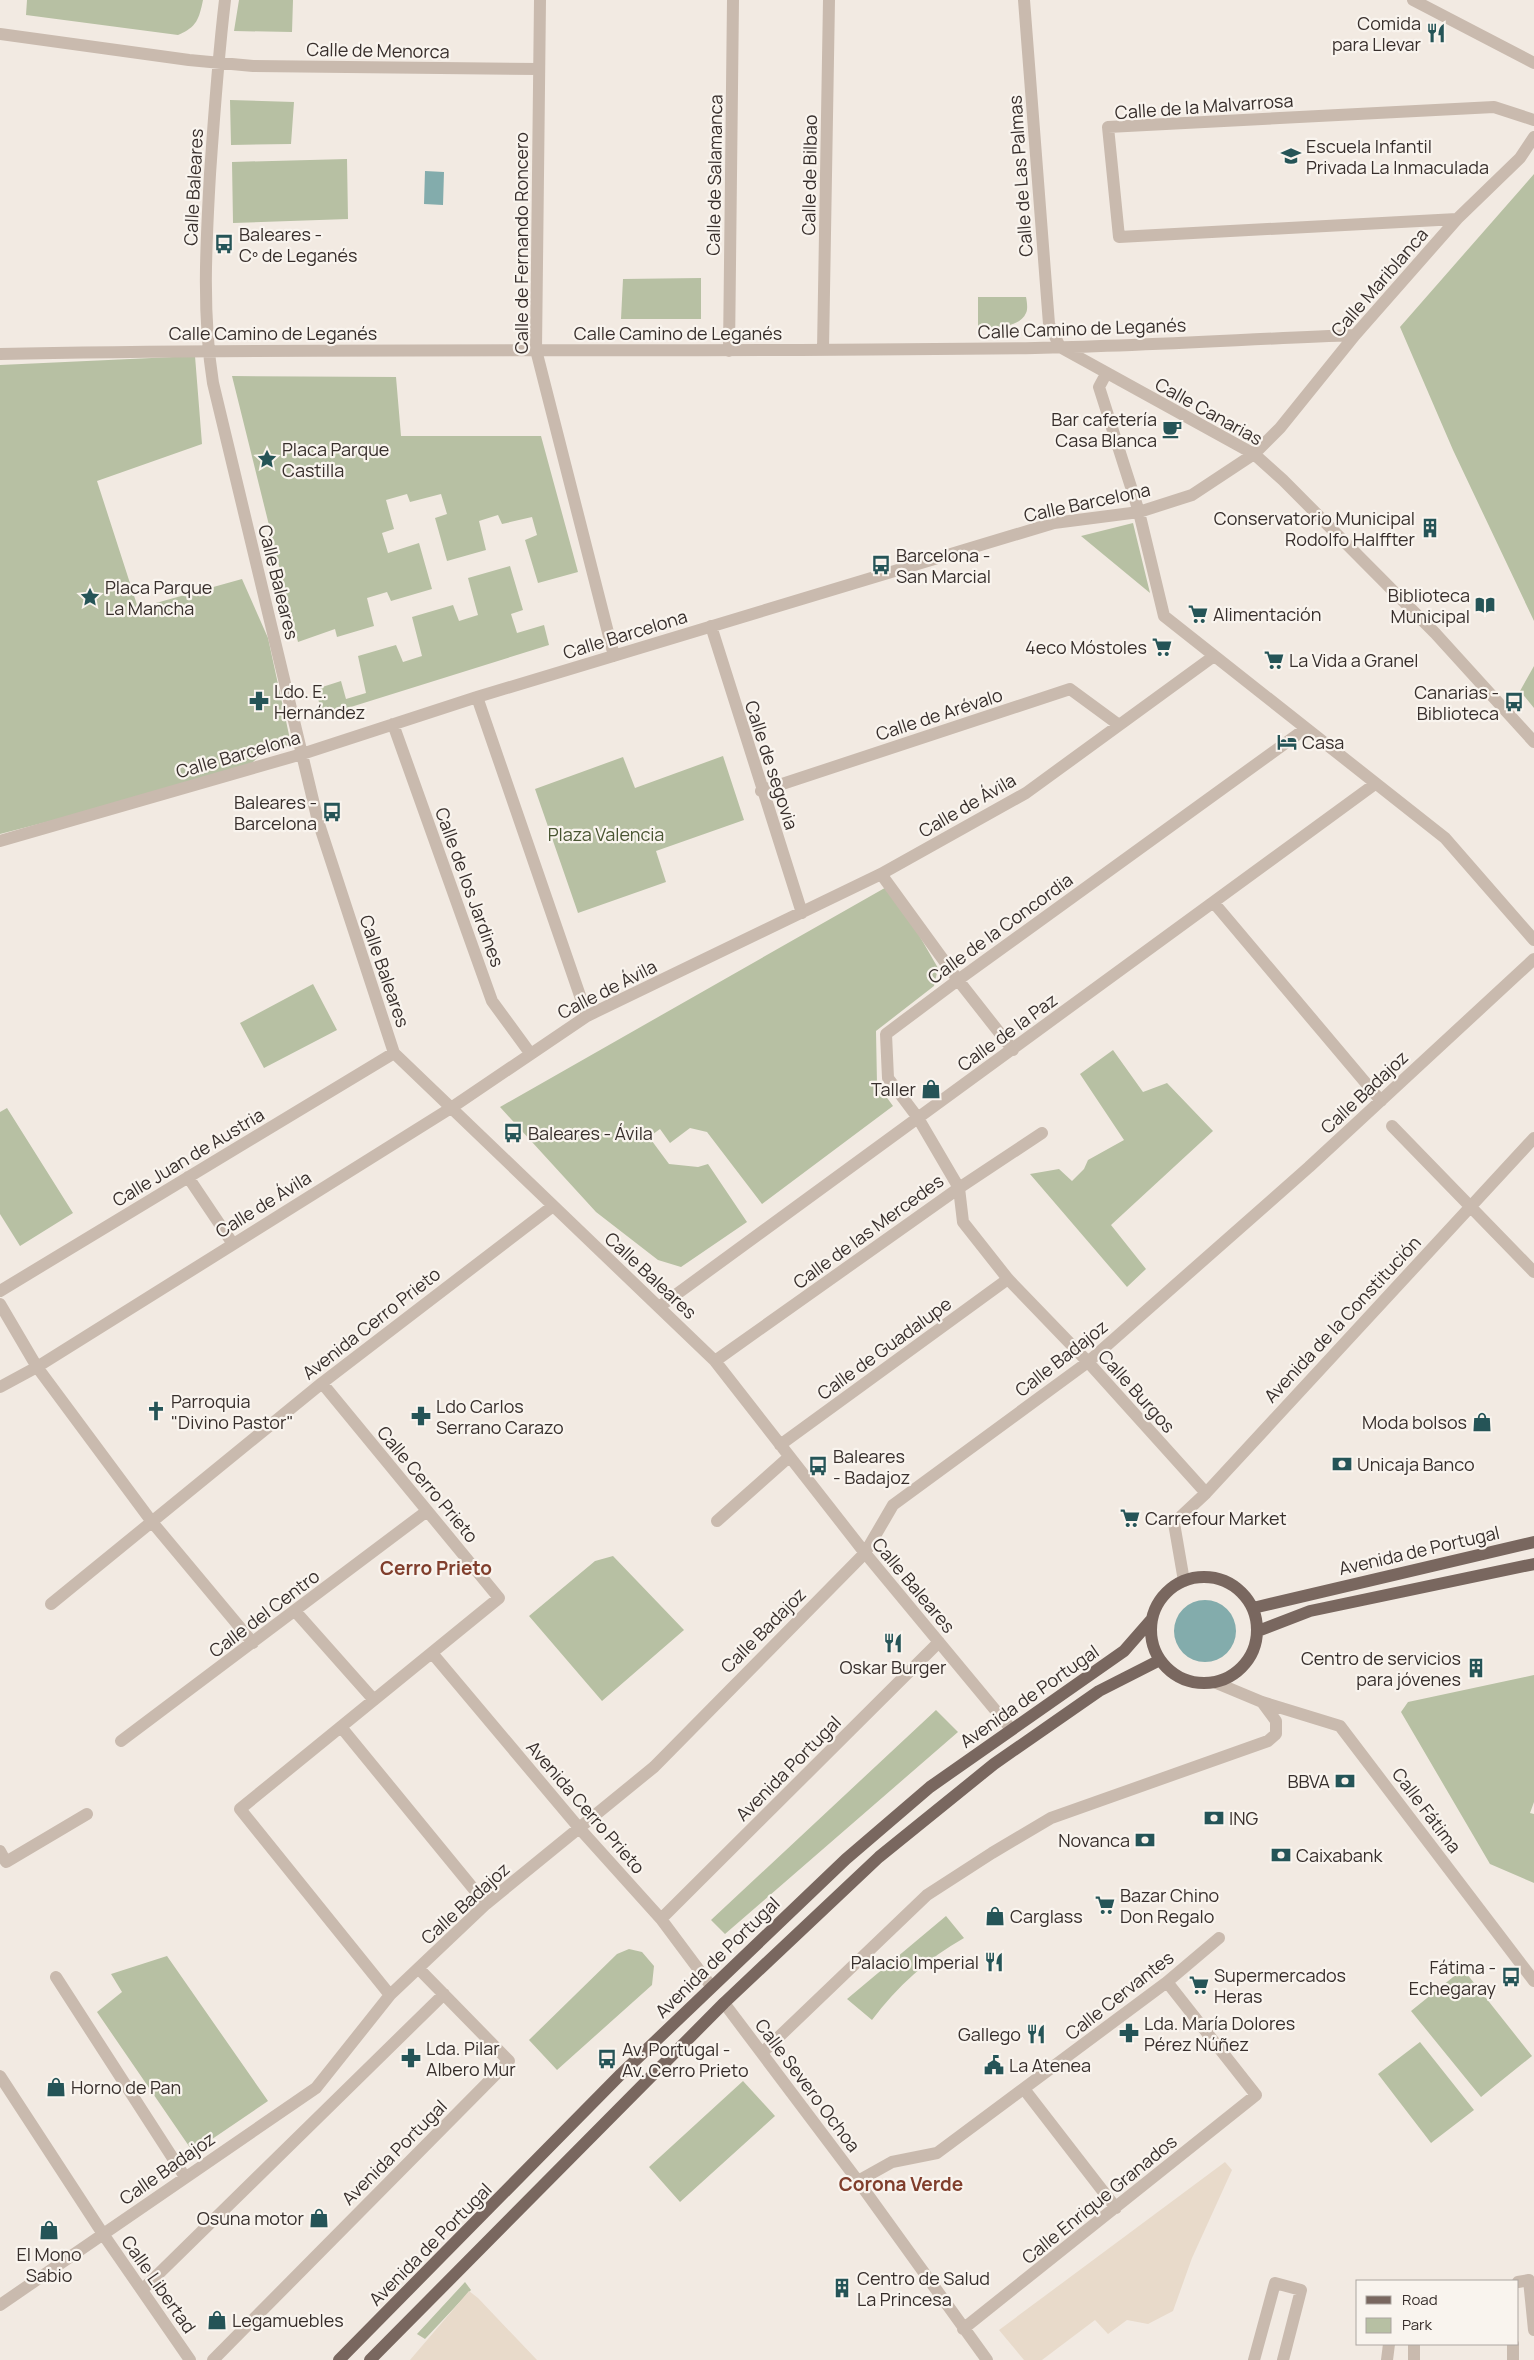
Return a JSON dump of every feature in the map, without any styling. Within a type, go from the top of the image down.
[{"type":"main road","name":"Avenida de Portugal","points":[[1253,1608],[1534,1542]]},
{"type":"main road","name":"Avenida de Portugal","points":[[1258,1631],[1310,1611],[1534,1564]]},
{"type":"main road","points":[[1204,1577],[1227,1582],[1242,1593],[1253,1608],[1258,1631],[1253,1651],[1243,1666],[1233,1675],[1214,1682],[1196,1682],[1180,1677],[1160,1660],[1154,1648],[1151,1635],[1152,1619],[1160,1600],[1168,1591],[1184,1581],[1204,1577]]},
{"type":"main road","name":"Avenida de Portugal","points":[[339,2360],[621,2074],[846,1859],[930,1787],[1124,1651],[1152,1619]]},
{"type":"main road","name":"Avenida de Portugal","points":[[370,2360],[724,2003],[879,1857],[989,1768],[1099,1690],[1160,1660]]},
{"type":"street","name":"Calle Baleares","points":[[225,0],[217,62],[208,205],[206,318],[213,383],[318,821],[394,1053],[716,1361],[865,1554],[1011,1729]]},
{"type":"street","name":"Calle de Fernando Roncero","points":[[540,0],[536,350],[614,656]]},
{"type":"street","name":"Calle de Salamanca","points":[[729,351],[733,0]]},
{"type":"street","name":"Calle de Bilbao","points":[[823,350],[829,0]]},
{"type":"street","name":"Calle de Las Palmas","points":[[1024,0],[1050,324],[1060,347]]},
{"type":"street","points":[[1413,0],[1534,63]]},
{"type":"street","name":"Calle de Menorca","points":[[0,34],[253,66],[538,69]]},
{"type":"street","name":"Calle de la Malvarrosa","points":[[1457,219],[1119,237],[1108,127],[1494,107],[1534,120]]},
{"type":"street","name":"Calle Mariblanca","points":[[1254,454],[1298,408],[1355,335],[1457,219],[1520,158],[1534,138]]},
{"type":"street","name":"Calle Camino de Leganés","points":[[0,354],[208,350],[729,351],[1060,347],[1355,335]]},
{"type":"street","name":"Calle Canarias","points":[[1060,347],[1254,454],[1283,480],[1434,633],[1534,742]]},
{"type":"street","points":[[1106,374],[1099,387],[1139,512],[1164,616],[1305,730],[1446,838],[1534,940]]},
{"type":"street","name":"Calle Barcelona","points":[[0,841],[302,754],[477,697],[1054,524],[1139,512],[1192,495],[1254,454]]},
{"type":"street","name":"Calle de segovia","points":[[711,626],[802,913]]},
{"type":"street","name":"Calle de Ávila","points":[[0,1387],[37,1367],[451,1108],[530,1052],[587,1016],[881,874],[1026,793],[1214,656]]},
{"type":"street","name":"Calle de Arévalo","points":[[762,791],[1070,689],[1119,725]]},
{"type":"street","points":[[477,697],[587,1016]]},
{"type":"street","name":"Calle de los Jardines","points":[[393,724],[492,1001],[530,1052]]},
{"type":"street","name":"Calle de la Concordia","points":[[963,1222],[959,1188],[918,1118],[888,1078],[886,1034],[1305,730]]},
{"type":"street","name":"Calle de la Paz","points":[[659,1307],[1375,784]]},
{"type":"street","points":[[881,874],[958,980],[1013,1050]]},
{"type":"street","points":[[1214,903],[1381,1101]]},
{"type":"street","name":"Calle Badajoz","points":[[0,2305],[185,2176],[316,2088],[390,1994],[486,1904],[654,1767],[865,1554],[893,1505],[1088,1362],[1381,1101],[1534,959]]},
{"type":"street","name":"Calle Juan de Austria","points":[[0,1291],[394,1053]]},
{"type":"street","points":[[1392,1126],[1471,1205],[1534,1272]]},
{"type":"street","name":"Calle de las Mercedes","points":[[716,1361],[959,1188],[1042,1133]]},
{"type":"street","name":"Avenida de la Constitución","points":[[1184,1581],[1174,1523],[1206,1493],[1471,1205],[1529,1152],[1534,1138]]},
{"type":"street","points":[[188,1177],[233,1244]]},
{"type":"street","name":"Avenida Cerro Prieto","points":[[51,1604],[322,1383],[553,1206]]},
{"type":"street","name":"Calle Burgos","points":[[963,1222],[1008,1280],[1088,1362],[1206,1493]]},
{"type":"street","name":"Calle de Guadalupe","points":[[780,1446],[1008,1280]]},
{"type":"street","points":[[0,1304],[37,1367],[152,1522],[253,1643]]},
{"type":"street","name":"Calle Cerro Prieto","points":[[322,1383],[499,1598],[341,1727]]},
{"type":"street","points":[[717,1521],[789,1457]]},
{"type":"street","name":"Calle del Centro","points":[[121,1742],[295,1612],[427,1510]]},
{"type":"street","points":[[295,1612],[374,1700]]},
{"type":"street","name":"Avenida Portugal","points":[[661,1919],[939,1642]]},
{"type":"street","name":"Avenida Cerro Prieto","points":[[432,1653],[580,1829],[661,1919],[711,1986]]},
{"type":"street","name":"Calle Fátima","points":[[1214,1682],[1262,1702],[1340,1726],[1534,1981]]},
{"type":"street","points":[[762,2053],[927,1895],[992,1853],[1051,1818],[1268,1741],[1276,1734],[1276,1721],[1262,1702]]},
{"type":"street","points":[[390,1994],[240,1809],[341,1727],[486,1904]]},
{"type":"street","points":[[0,1851],[6,1862],[87,1814]]},
{"type":"street","name":"Calle Cervantes","points":[[858,2181],[892,2162],[937,2153],[1167,1982],[1219,1938]]},
{"type":"street","name":"Avenida Portugal","points":[[213,2360],[509,2061],[419,1968]]},
{"type":"street","points":[[56,1977],[185,2176]]},
{"type":"street","name":"Calle Enrique Granados","points":[[964,2329],[1256,2095],[1167,1982]]},
{"type":"street","points":[[142,2290],[444,1994]]},
{"type":"street","name":"Calle Severo Ochoa","points":[[724,2003],[858,2181],[987,2360]]},
{"type":"street","name":"Calle Libertad","points":[[0,2076],[190,2360]]},
{"type":"street","points":[[1024,2089],[1116,2208]]},
{"type":"street","points":[[1519,2282],[1529,2280],[1534,2330]]},
{"type":"street","points":[[1254,2360],[1275,2282],[1301,2290],[1283,2360]]},
{"type":"street","points":[[1387,2360],[1389,2345]]},
{"type":"street","points":[[1414,2345],[1414,2360]]},
{"type":"street","points":[[1513,2345],[1513,2360]]},
{"type":"green space","points":[[27,0],[203,0],[196,22],[189,29],[178,35],[26,15]]},
{"type":"green space","points":[[239,0],[293,0],[292,32],[234,31]]},
{"type":"green space","points":[[230,100],[294,102],[291,144],[231,145]]},
{"type":"green space","points":[[347,159],[348,219],[233,223],[232,162]]},
{"type":"green space","points":[[1534,174],[1534,621],[1453,450],[1400,327]]},
{"type":"green space","points":[[701,278],[701,319],[621,319],[623,279]]},
{"type":"green space","points":[[978,297],[1026,297],[1027,311],[1023,318],[1011,325],[978,328]]},
{"type":"green space","points":[[195,356],[202,444],[97,481],[138,608],[242,579],[268,638],[291,744],[258,757],[244,771],[0,834],[0,365]]},
{"type":"green space","points":[[232,376],[396,377],[401,436],[541,436],[578,572],[538,583],[525,540],[537,535],[532,517],[502,524],[498,515],[479,521],[486,550],[447,561],[435,518],[447,514],[441,494],[410,502],[407,494],[386,500],[394,529],[382,533],[388,553],[419,543],[432,589],[391,601],[387,592],[367,598],[374,626],[337,637],[335,629],[298,642]]},
{"type":"green space","points":[[1133,523],[1150,593],[1081,536]]},
{"type":"green space","points":[[510,566],[523,610],[511,614],[517,633],[544,625],[549,645],[322,716],[316,689],[341,681],[346,699],[366,693],[358,656],[396,645],[403,662],[422,656],[412,617],[453,605],[459,621],[478,615],[468,578]]},
{"type":"green space","points":[[1534,666],[1534,708],[1520,691]]},
{"type":"green space","name":"Plaza Valencia","points":[[723,756],[744,820],[656,851],[666,882],[578,913],[535,789],[623,757],[635,788]]},
{"type":"green space","points":[[890,885],[938,968],[934,986],[876,1031],[877,1084],[893,1106],[762,1204],[707,1132],[690,1128],[670,1143],[660,1129],[649,1137],[669,1164],[698,1167],[708,1164],[747,1222],[681,1267],[658,1260],[596,1212],[500,1107]]},
{"type":"green space","points":[[313,984],[337,1030],[264,1068],[240,1023]]},
{"type":"green space","points":[[1113,1050],[1143,1092],[1167,1083],[1213,1131],[1111,1225],[1146,1269],[1127,1287],[1030,1174],[1059,1169],[1072,1181],[1084,1169],[1088,1160],[1124,1140],[1080,1074]]},
{"type":"green space","points":[[7,1108],[73,1213],[20,1246],[0,1214],[0,1112]]},
{"type":"green space","points":[[613,1556],[684,1630],[602,1701],[529,1616],[595,1561]]},
{"type":"green space","points":[[1534,1675],[1534,1802],[1530,1813],[1534,1814],[1534,1883],[1490,1864],[1401,1712],[1408,1702]]},
{"type":"green space","points":[[936,1710],[958,1732],[725,1934],[711,1920]]},
{"type":"green space","points":[[946,1916],[964,1938],[914,1974],[872,2020],[847,1999]]},
{"type":"green space","points":[[629,1949],[642,1952],[654,1966],[652,1985],[557,2070],[529,2040],[617,1954]]},
{"type":"green space","points":[[167,1956],[268,2101],[193,2152],[97,2012],[122,1992],[111,1974]]},
{"type":"green space","points":[[1463,1969],[1532,2056],[1481,2097],[1411,2011]]},
{"type":"green space","points":[[1420,2042],[1474,2110],[1431,2143],[1378,2074]]},
{"type":"green space","points":[[743,2081],[775,2116],[680,2202],[649,2167]]},
{"type":"green space","points":[[465,2282],[471,2290],[425,2339],[417,2334]]},
{"type":"shaded area","points":[[1225,2162],[1232,2170],[1192,2258],[1173,2311],[1148,2324],[1127,2320],[1108,2334],[1095,2320],[1042,2360],[1024,2360],[999,2330]]},
{"type":"shaded area","points":[[469,2291],[478,2298],[537,2360],[410,2360]]},
{"type":"water","points":[[425,171],[444,172],[443,205],[424,204]]},
{"type":"water","points":[[1205,1600],[1217,1602],[1227,1609],[1234,1619],[1236,1631],[1234,1643],[1227,1653],[1217,1660],[1205,1662],[1193,1660],[1183,1653],[1176,1643],[1174,1631],[1176,1619],[1183,1609],[1193,1602]]},
{"type":"place","name":"Comida para Llevar","points":[[1436,33]]},
{"type":"place","name":"Escuela Infantil Privada La Inmaculada","points":[[1291,156]]},
{"type":"place","name":"Baleares - Cº de Leganés","points":[[224,244]]},
{"type":"place","name":"Bar cafetería Casa Blanca","points":[[1172,429]]},
{"type":"place","name":"Placa Parque Castilla","points":[[267,459]]},
{"type":"place","name":"Conservatorio Municipal Rodolfo Halffter","points":[[1430,528]]},
{"type":"place","name":"Barcelona - San Marcial","points":[[881,565]]},
{"type":"place","name":"Placa Parque La Mancha","points":[[90,597]]},
{"type":"place","name":"Biblioteca Municipal","points":[[1485,605]]},
{"type":"place","name":"Alimentación","points":[[1198,614]]},
{"type":"place","name":"4eco Móstoles","points":[[1162,647]]},
{"type":"place","name":"La Vida a Granel","points":[[1274,660]]},
{"type":"place","name":"Ldo. E. Hernández","points":[[259,701]]},
{"type":"place","name":"Canarias - Biblioteca","points":[[1514,702]]},
{"type":"place","name":"Casa","points":[[1287,742]]},
{"type":"place","name":"Baleares - Barcelona","points":[[332,812]]},
{"type":"place","name":"Taller","points":[[931,1089]]},
{"type":"place","name":"Baleares - Ávila","points":[[513,1133]]},
{"type":"place","name":"Parroquia \"Divino Pastor\"","points":[[156,1411]]},
{"type":"place","name":"Ldo Carlos Serrano Carazo","points":[[421,1416]]},
{"type":"place","name":"Moda bolsos","points":[[1482,1422]]},
{"type":"place","name":"Unicaja Banco","points":[[1342,1464]]},
{"type":"place","name":"Baleares - Badajoz","points":[[818,1466]]},
{"type":"place","name":"Carrefour Market","points":[[1130,1518]]},
{"type":"place","name":"Oskar Burger","points":[[893,1643]]},
{"type":"place","name":"Centro de servicios para jóvenes","points":[[1476,1668]]},
{"type":"place","name":"BBVA","points":[[1345,1781]]},
{"type":"place","name":"ING","points":[[1214,1818]]},
{"type":"place","name":"Novanca","points":[[1145,1840]]},
{"type":"place","name":"Caixabank","points":[[1281,1855]]},
{"type":"place","name":"Bazar Chino Don Regalo","points":[[1105,1905]]},
{"type":"place","name":"Carglass","points":[[995,1916]]},
{"type":"place","name":"Palacio Imperial","points":[[994,1962]]},
{"type":"place","name":"Fátima - Echegaray","points":[[1511,1977]]},
{"type":"place","name":"Supermercados Heras","points":[[1199,1985]]},
{"type":"place","name":"Lda. María Dolores Pérez Núñez","points":[[1129,2033]]},
{"type":"place","name":"Gallego","points":[[1036,2034]]},
{"type":"place","name":"Lda. Pilar Albero Mur","points":[[411,2058]]},
{"type":"place","name":"Av. Portugal - Av. Cerro Prieto","points":[[607,2059]]},
{"type":"place","name":"La Atenea","points":[[994,2065]]},
{"type":"place","name":"Horno de Pan","points":[[56,2087]]},
{"type":"place","name":"Osuna motor","points":[[319,2218]]},
{"type":"place","name":"El Mono Sabio","points":[[49,2230]]},
{"type":"place","name":"Centro de Salud La Princesa","points":[[842,2288]]},
{"type":"place","name":"Legamuebles","points":[[217,2320]]},
{"type":"district","name":"Cerro Prieto","points":[[436,1568]]},
{"type":"district","name":"Corona Verde","points":[[901,2184]]}]
